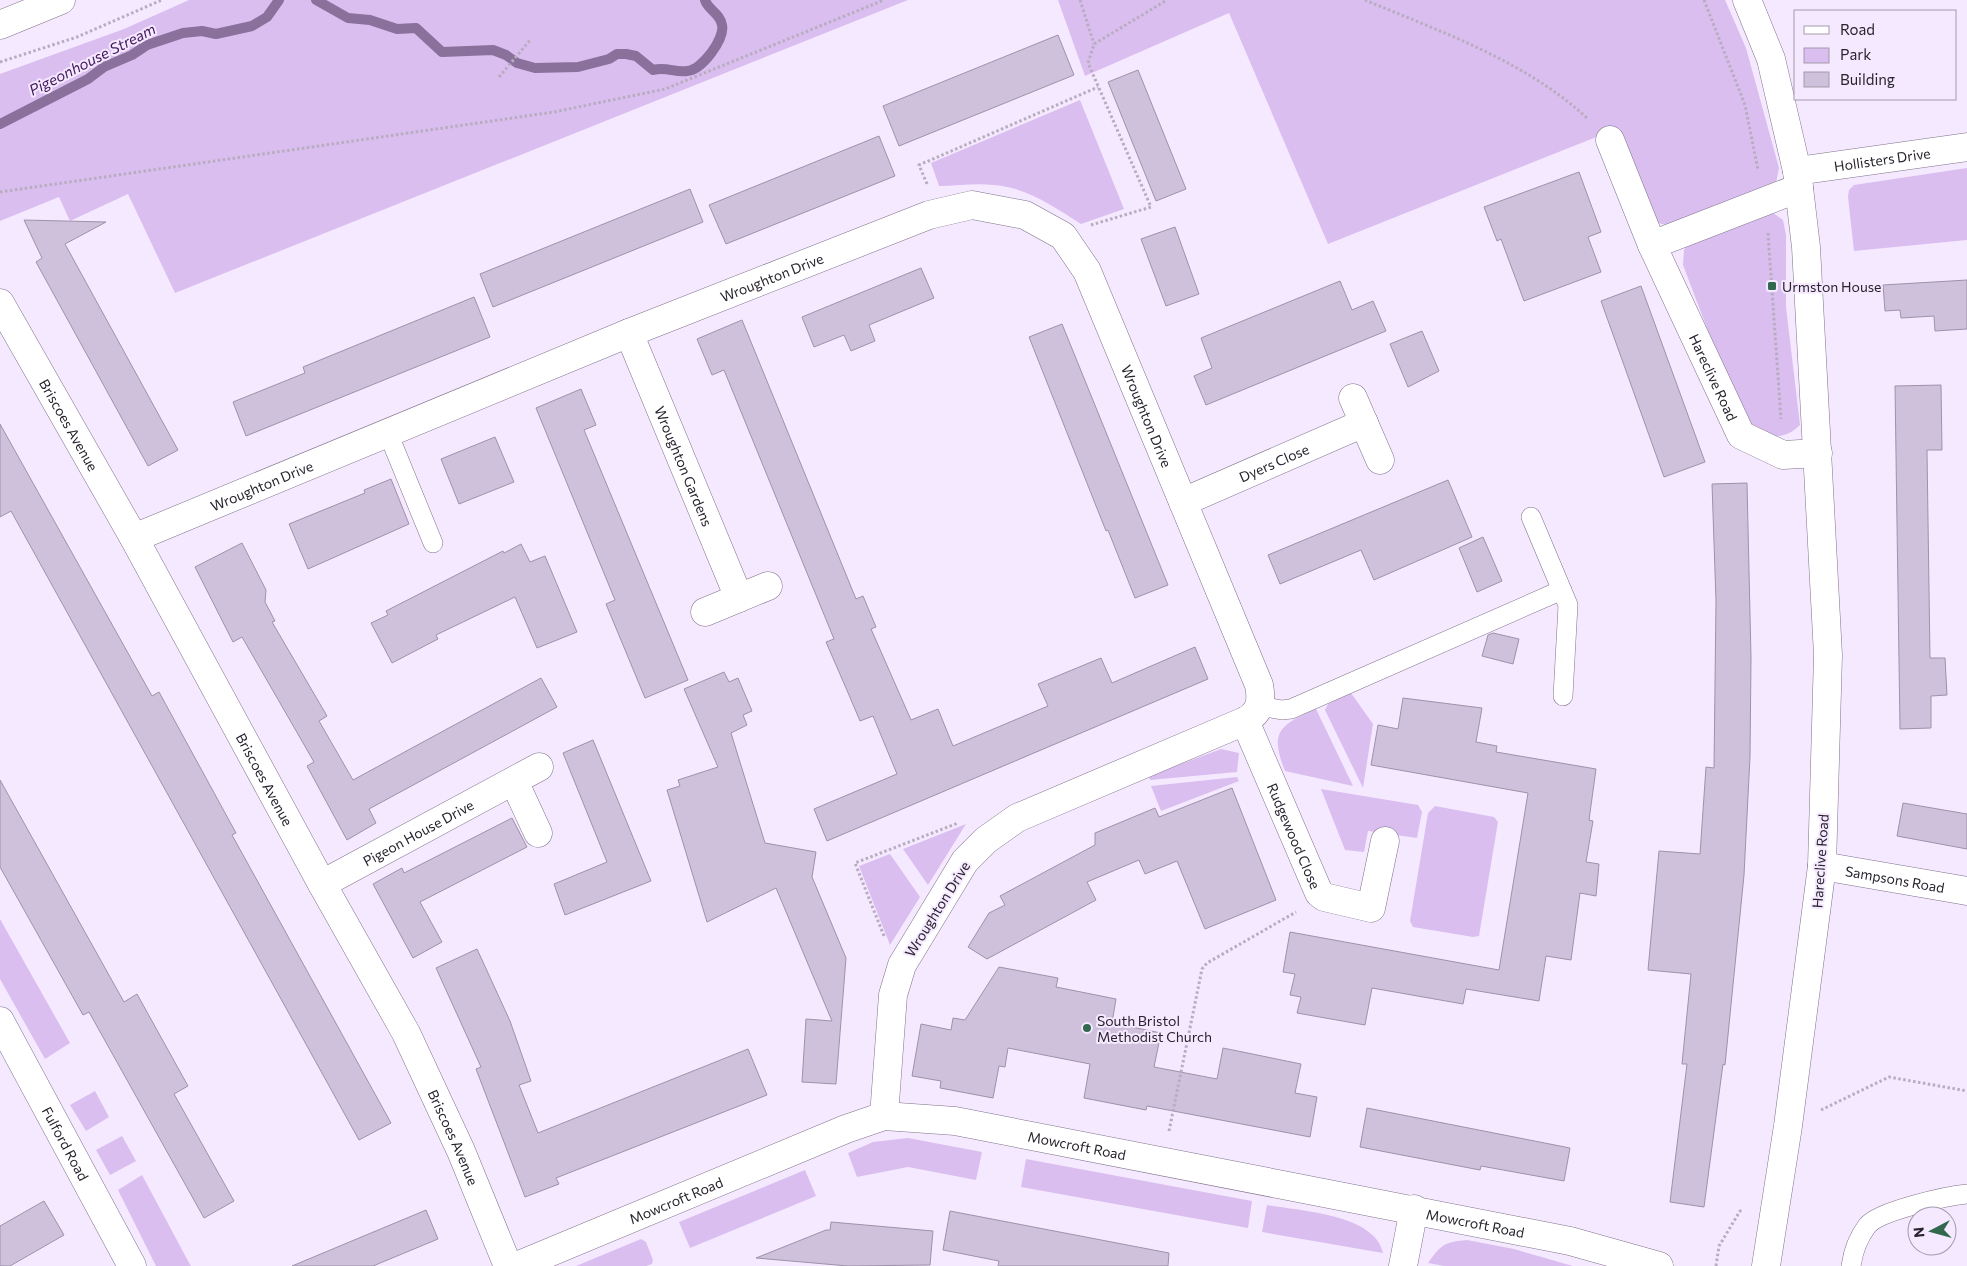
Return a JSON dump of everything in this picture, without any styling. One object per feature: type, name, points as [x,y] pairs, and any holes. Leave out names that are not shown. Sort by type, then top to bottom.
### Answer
[{"type":"street","points":[[0,25],[61,0]]},
{"type":"street","name":"Hareclive Road","points":[[1746,0],[1771,59],[1798,179],[1806,246],[1828,655],[1822,866],[1788,1126],[1773,1217],[1769,1259]]},
{"type":"street","name":"Hareclive Road","points":[[1610,140],[1652,245],[1741,435],[1784,454],[1818,453]]},
{"type":"street","name":"Hollisters Drive","points":[[1798,179],[1967,147]]},
{"type":"street","points":[[1652,245],[1798,179]]},
{"type":"street","name":"Wroughton Drive","points":[[134,538],[629,333],[937,213],[972,205],[1024,215],[1063,236],[1087,271],[1259,685],[1252,714],[1016,818],[986,840],[960,869],[914,942],[898,974],[892,1008],[884,1116]]},
{"type":"street","name":"Briscoes Avenue","points":[[0,303],[134,538],[322,884],[406,1033],[434,1091],[508,1266]]},
{"type":"street","name":"Wroughton Gardens","points":[[629,333],[739,598]]},
{"type":"street","points":[[1353,398],[1380,460]]},
{"type":"street","name":"Dyers Close","points":[[1183,502],[1364,423]]},
{"type":"street","points":[[705,612],[768,586]]},
{"type":"street","name":"Rudgewood Close","points":[[1252,714],[1322,896],[1370,908],[1385,841]]},
{"type":"street","name":"Pigeon House Drive","points":[[322,884],[539,767]]},
{"type":"street","points":[[514,781],[538,833]]},
{"type":"street","name":"Sampsons Road","points":[[1822,866],[1967,891]]},
{"type":"street","name":"Fulford Road","points":[[0,1021],[127,1264]]},
{"type":"street","name":"Mowcroft Road","points":[[517,1266],[846,1128],[884,1116],[955,1121],[1414,1209],[1570,1241],[1659,1266]]},
{"type":"street","points":[[1403,1266],[1414,1209]]},
{"type":"lane","points":[[388,433],[433,543]]},
{"type":"lane","points":[[1530,517],[1562,590],[1569,616],[1563,696]]},
{"type":"lane","points":[[1252,714],[1291,708],[1562,590]]},
{"type":"lane","points":[[1851,1266],[1853,1252],[1868,1224],[1910,1205],[1967,1194]]},
{"type":"path","points":[[0,62],[77,36],[162,0]]},
{"type":"path","points":[[0,192],[554,112],[665,89],[884,0]]},
{"type":"path","points":[[1063,236],[1079,228],[1151,207],[1088,63],[1094,44],[1080,0]]},
{"type":"path","points":[[1094,44],[1167,0]]},
{"type":"path","points":[[1365,0],[1467,43],[1525,73],[1576,108],[1610,140]]},
{"type":"path","points":[[499,77],[531,39]]},
{"type":"path","points":[[937,213],[920,165],[1098,88]]},
{"type":"path","points":[[898,974],[856,863],[971,818],[986,840]]},
{"type":"path","points":[[1163,1161],[1202,969],[1207,963],[1322,896]]},
{"type":"path","points":[[1788,1126],[1889,1077],[1967,1091]]},
{"type":"path","points":[[1716,1266],[1719,1246],[1740,1211],[1773,1217]]},
{"type":"green space","points":[[189,0],[908,0],[175,293],[128,194],[70,221],[59,197],[0,221],[0,74],[124,29]]},
{"type":"green space","points":[[1058,0],[1725,0],[1746,48],[1779,168],[1776,183],[1666,225],[1654,222],[1614,130],[1328,244],[1229,13],[1085,76]]},
{"type":"green space","points":[[1080,100],[1124,209],[1081,224],[1039,198],[1017,189],[987,184],[939,186],[931,163]]},
{"type":"green space","points":[[1967,168],[1967,240],[1854,251],[1848,197],[1849,190],[1854,185]]},
{"type":"green space","points":[[1769,210],[1783,220],[1786,235],[1786,307],[1800,425],[1793,431],[1779,436],[1765,434],[1743,423],[1683,265],[1684,250],[1692,238]]},
{"type":"green space","points":[[1351,693],[1373,724],[1363,788],[1325,710],[1328,704]]},
{"type":"green space","points":[[1316,709],[1353,786],[1285,771],[1278,747],[1278,738],[1281,731],[1286,725]]},
{"type":"green space","points":[[1221,749],[1239,753],[1237,772],[1150,780],[1149,776]]},
{"type":"green space","points":[[1237,777],[1239,781],[1161,811],[1151,786]]},
{"type":"green space","points":[[1321,789],[1418,805],[1422,812],[1417,838],[1368,831],[1364,852],[1345,850]]},
{"type":"green space","points":[[1435,806],[1494,817],[1498,822],[1479,936],[1473,937],[1413,927],[1410,921],[1428,813]]},
{"type":"green space","points":[[966,824],[928,885],[903,849]]},
{"type":"green space","points":[[890,854],[920,897],[890,945],[859,866]]},
{"type":"green space","points":[[0,919],[70,1043],[45,1059],[0,979]]},
{"type":"green space","points":[[95,1091],[109,1117],[86,1131],[70,1105]]},
{"type":"green space","points":[[122,1136],[136,1161],[110,1175],[96,1150]]},
{"type":"green space","points":[[908,1138],[982,1152],[976,1180],[908,1167],[857,1177],[848,1153],[873,1142]]},
{"type":"green space","points":[[1026,1159],[1252,1201],[1248,1228],[1021,1187]]},
{"type":"green space","points":[[805,1170],[816,1196],[690,1248],[679,1222]]},
{"type":"green space","points":[[142,1175],[191,1266],[156,1266],[118,1190]]},
{"type":"green space","points":[[1267,1205],[1316,1213],[1351,1222],[1366,1230],[1377,1240],[1383,1253],[1262,1232]]},
{"type":"green space","points":[[641,1239],[646,1242],[653,1260],[652,1264],[646,1266],[576,1266]]},
{"type":"green space","points":[[1467,1240],[1514,1249],[1573,1266],[1444,1266],[1428,1263],[1440,1248],[1448,1243]]},
{"type":"building","points":[[1058,35],[1074,75],[899,146],[883,106]]},
{"type":"building","points":[[1138,70],[1186,189],[1156,201],[1108,82]]},
{"type":"building","points":[[879,136],[895,176],[726,244],[709,205]]},
{"type":"building","points":[[1579,172],[1601,232],[1588,237],[1601,272],[1524,301],[1501,239],[1497,241],[1484,207]]},
{"type":"building","points":[[690,189],[703,222],[493,307],[480,274]]},
{"type":"building","points":[[24,220],[106,222],[65,244],[178,450],[148,466],[36,262],[42,258]]},
{"type":"building","points":[[1175,227],[1199,294],[1166,306],[1141,239]]},
{"type":"building","points":[[921,268],[934,298],[869,325],[875,341],[851,351],[844,335],[814,347],[802,317]]},
{"type":"building","points":[[1967,280],[1967,329],[1935,331],[1934,316],[1901,318],[1900,310],[1885,311],[1883,285]]},
{"type":"building","points":[[1340,281],[1352,310],[1373,301],[1386,331],[1206,405],[1194,376],[1212,368],[1201,338]]},
{"type":"building","points":[[1641,286],[1705,462],[1664,477],[1601,301]]},
{"type":"building","points":[[474,297],[490,337],[246,436],[233,402],[305,373],[303,367]]},
{"type":"building","points":[[742,320],[856,599],[863,596],[876,627],[871,629],[911,720],[938,709],[953,746],[1048,706],[1038,684],[1101,658],[1112,683],[1195,647],[1208,679],[827,841],[814,809],[897,774],[873,716],[860,721],[826,642],[834,639],[724,370],[712,375],[697,339]]},
{"type":"building","points":[[1062,324],[1168,585],[1135,598],[1108,530],[1106,531],[1029,337]]},
{"type":"building","points":[[1422,331],[1439,371],[1408,387],[1390,344]]},
{"type":"building","points":[[1941,385],[1942,450],[1927,450],[1930,658],[1945,658],[1947,695],[1931,696],[1931,728],[1900,729],[1895,386]]},
{"type":"building","points":[[581,389],[596,425],[584,430],[688,680],[645,698],[606,604],[615,600],[536,408]]},
{"type":"building","points":[[0,424],[152,696],[159,692],[236,833],[232,835],[391,1123],[359,1140],[11,511],[0,517]]},
{"type":"building","points":[[495,437],[514,482],[459,504],[441,459]]},
{"type":"building","points":[[391,479],[409,524],[308,569],[289,524],[365,493],[364,490]]},
{"type":"building","points":[[1448,480],[1472,537],[1374,580],[1361,550],[1280,584],[1268,555]]},
{"type":"building","points":[[1747,483],[1751,658],[1750,757],[1744,875],[1725,1065],[1723,1064],[1704,1207],[1670,1202],[1687,1064],[1682,1064],[1691,974],[1648,970],[1659,851],[1700,854],[1706,767],[1714,768],[1716,601],[1712,484]]},
{"type":"building","points":[[1483,537],[1502,581],[1477,592],[1459,548]]},
{"type":"building","points":[[242,543],[266,590],[265,602],[275,621],[272,622],[327,716],[319,721],[353,780],[541,678],[557,707],[369,809],[376,823],[347,840],[307,766],[314,762],[242,637],[233,642],[195,567]]},
{"type":"building","points":[[521,544],[530,562],[545,556],[577,632],[537,648],[515,597],[436,635],[438,639],[392,663],[371,623],[388,615],[386,611],[503,551],[504,553]]},
{"type":"building","points":[[1493,633],[1519,639],[1513,664],[1482,656],[1488,635]]},
{"type":"building","points":[[724,672],[729,682],[738,678],[752,711],[743,715],[747,725],[731,733],[765,843],[816,852],[812,877],[846,958],[836,1084],[802,1082],[806,1019],[832,1021],[776,888],[707,922],[667,790],[680,786],[678,780],[718,767],[684,689]]},
{"type":"building","points":[[1403,698],[1482,708],[1476,742],[1497,746],[1496,752],[1596,769],[1589,820],[1593,821],[1586,862],[1599,864],[1596,896],[1580,893],[1571,960],[1546,956],[1539,1001],[1466,989],[1463,1004],[1372,988],[1365,1025],[1297,1013],[1301,997],[1290,995],[1295,974],[1283,972],[1290,932],[1499,970],[1528,793],[1371,765],[1378,725],[1398,729]]},
{"type":"building","points":[[593,740],[651,881],[565,915],[554,884],[607,862],[563,753]]},
{"type":"building","points":[[0,780],[124,1002],[137,994],[188,1086],[174,1094],[234,1201],[204,1218],[89,1012],[83,1015],[0,867]]},
{"type":"building","points":[[1232,788],[1276,900],[1205,929],[1177,861],[1145,874],[1139,860],[1087,882],[1096,900],[987,959],[968,947],[989,913],[1005,905],[1000,896],[1095,845],[1095,833],[1155,808],[1159,817]]},
{"type":"building","points":[[1903,803],[1967,814],[1967,849],[1897,836]]},
{"type":"building","points":[[512,818],[527,847],[420,902],[442,942],[413,958],[373,884],[402,868],[404,873]]},
{"type":"building","points":[[477,949],[510,1021],[531,1081],[519,1085],[538,1133],[748,1049],[767,1095],[556,1178],[559,1184],[525,1197],[476,1069],[481,1067],[436,968]]},
{"type":"building","points":[[999,967],[1058,978],[1056,987],[1116,999],[1112,1023],[1161,1033],[1154,1067],[1217,1079],[1223,1048],[1301,1064],[1295,1093],[1317,1097],[1310,1137],[1147,1106],[1146,1110],[1084,1098],[1090,1064],[1008,1048],[1005,1067],[999,1066],[993,1098],[940,1088],[941,1081],[912,1076],[921,1024],[951,1030],[953,1018],[965,1020]]},
{"type":"building","points":[[1367,1108],[1570,1148],[1564,1181],[1481,1166],[1480,1170],[1360,1147]]},
{"type":"building","points":[[44,1201],[64,1235],[10,1266],[0,1266],[0,1226]]},
{"type":"building","points":[[426,1210],[438,1239],[373,1266],[292,1266]]},
{"type":"building","points":[[950,1211],[1169,1253],[1168,1266],[998,1266],[999,1261],[943,1250]]},
{"type":"building","points":[[831,1222],[933,1231],[930,1265],[848,1266],[756,1258],[830,1230]]},
{"type":"waterway","name":"Pigeonhouse Stream","points":[[0,124],[88,79],[104,67],[132,55],[147,45],[183,33],[202,31],[216,34],[252,26],[267,17],[279,0]]},
{"type":"waterway","name":"Pigeonhouse Stream","points":[[316,0],[348,18],[370,20],[397,29],[416,28],[442,52],[493,50],[506,55],[517,63],[535,68],[578,67],[609,59],[617,54],[626,54],[636,56],[653,70],[683,71],[693,69],[705,60],[720,38],[722,31],[721,21],[705,0]]},
{"type":"place","name":"Urmston House","points":[[1772,286]]},
{"type":"place","name":"South Bristol Methodist Church","points":[[1087,1028]]}]
